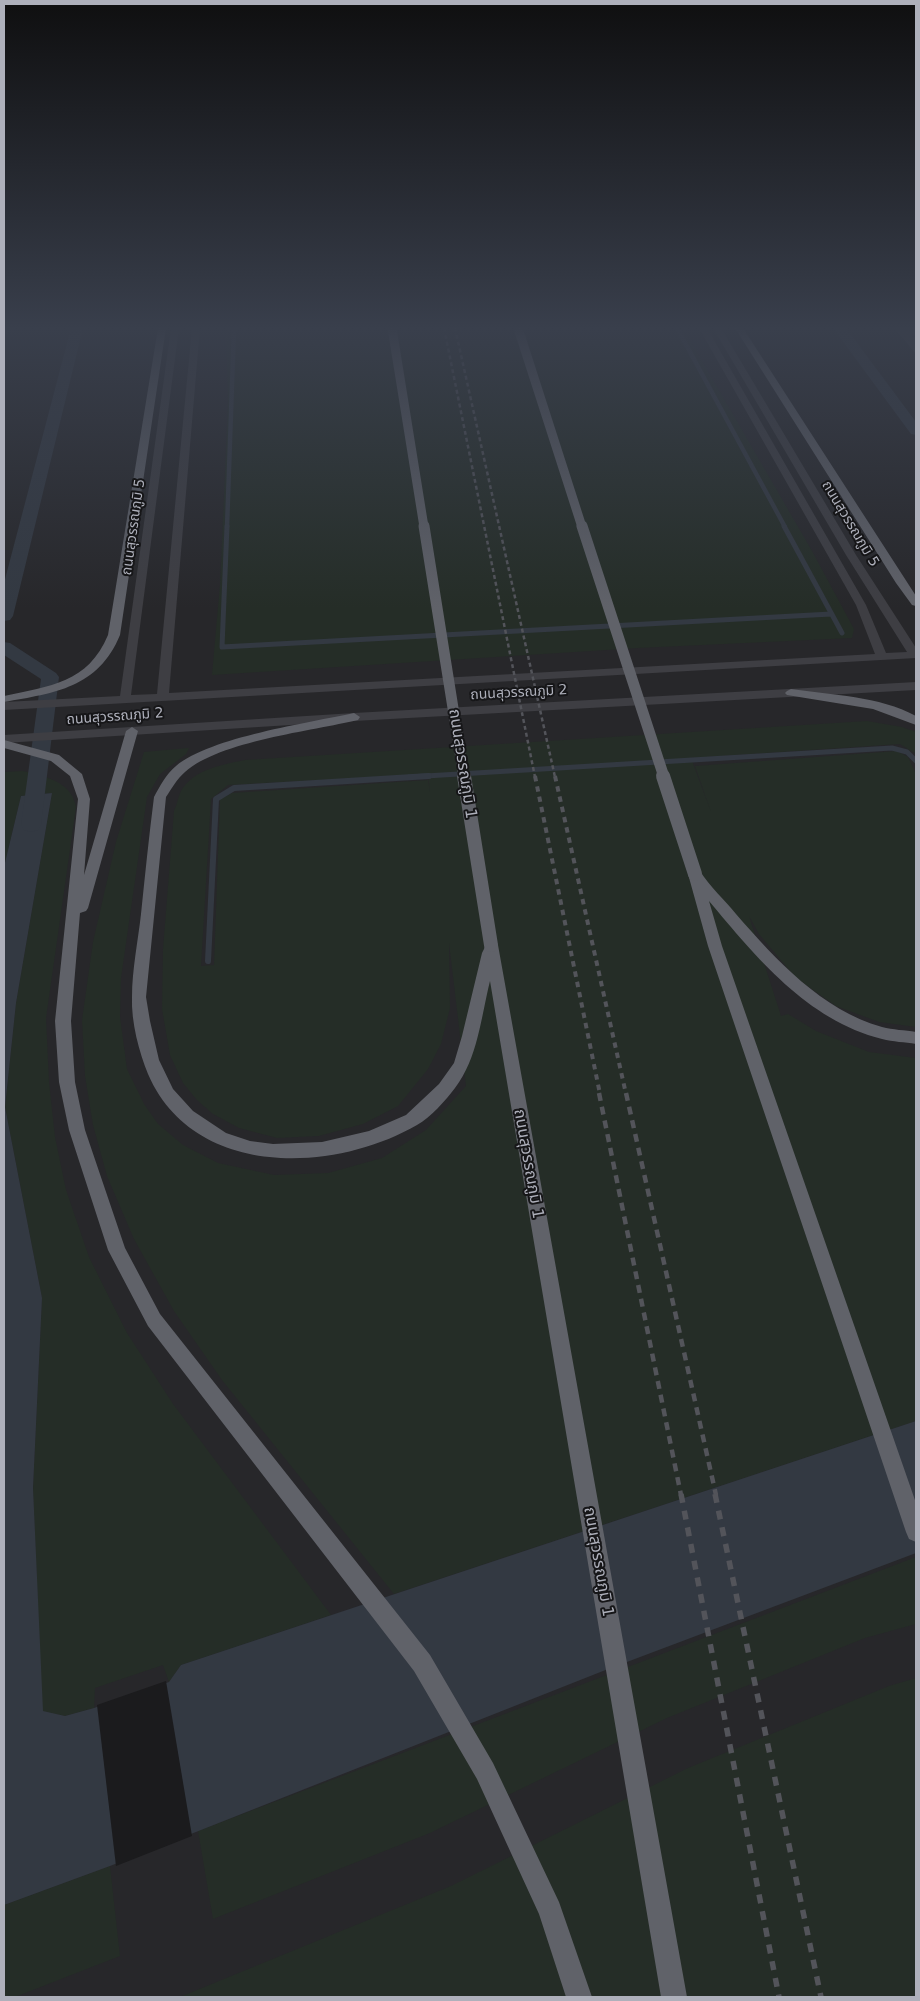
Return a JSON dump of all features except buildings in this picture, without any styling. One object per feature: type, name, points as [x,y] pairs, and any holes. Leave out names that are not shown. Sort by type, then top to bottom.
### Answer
[{"type":"highway","points":[[4,699],[68,683],[83,676],[105,658],[114,635],[147,421]]},
{"type":"highway","name":"ถนนสุวรรณภูมิ 1","points":[[407,421],[491,945],[674,1997]]},
{"type":"highway","points":[[548,421],[695,874],[716,946],[916,1532]]},
{"type":"highway","points":[[799,421],[916,604]]},
{"type":"highway","points":[[791,693],[857,702],[893,711],[916,721]]},
{"type":"highway","points":[[354,717],[212,753],[184,767],[173,776],[160,797],[139,997],[140,1014],[151,1061],[166,1092],[200,1126],[230,1142],[275,1152],[322,1150],[372,1138],[414,1119],[452,1080],[468,1048],[491,945]]},
{"type":"highway","points":[[70,945],[132,730]]},
{"type":"highway","points":[[4,744],[55,758],[76,774],[84,799],[64,1022],[68,1082],[77,1130],[92,1182],[117,1250],[154,1320],[422,1663],[485,1771],[550,1911],[579,1997]]},
{"type":"highway","points":[[695,874],[748,936],[791,980],[831,1012],[879,1032],[916,1038]]},
{"type":"street","name":"ถนนสุวรรณภูมิ 5","points":[[125,700],[162,421]]},
{"type":"street","points":[[163,697],[188,421]]},
{"type":"street","name":"ถนนสุวรรณภูมิ 5","points":[[756,421],[861,605],[881,656]]},
{"type":"street","name":"ถนนสุวรรณภูมิ 5","points":[[772,421],[851,555],[916,655]]},
{"type":"street","name":"ถนนสุวรรณภูมิ 2","points":[[4,706],[916,655]]},
{"type":"street","name":"ถนนสุวรรณภูมิ 2","points":[[4,739],[354,717],[916,686]]},
{"type":"shaded area","points":[[4,421],[916,421],[916,1892],[676,1997],[4,1997]]},
{"type":"shaded area","points":[[227,421],[737,421],[812,551],[854,629],[852,638],[638,648],[212,675],[220,585]]},
{"type":"shaded area","points":[[867,721],[902,727],[916,732],[916,754],[900,744],[691,758],[711,812],[695,766],[897,751],[908,757],[916,774],[916,1027],[879,1022],[836,1006],[796,978],[759,934],[749,916],[781,1016],[788,1014],[816,1031],[869,1052],[916,1058],[916,1421],[394,1594],[222,1380],[174,1311],[134,1239],[107,1176],[93,1125],[85,1076],[82,1020],[93,942],[116,842],[144,752],[189,748],[186,754],[160,774],[147,797],[121,978],[120,1017],[127,1069],[144,1104],[158,1124],[183,1145],[218,1163],[274,1175],[328,1173],[382,1158],[426,1130],[466,1086],[449,943],[450,1008],[441,1044],[428,1069],[398,1106],[363,1124],[319,1136],[277,1138],[239,1128],[213,1114],[197,1100],[183,1083],[170,1055],[162,1009],[163,949],[174,811],[181,791],[193,778],[209,769],[245,760]],"holes":[[[428,774],[430,792],[428,780],[232,793],[220,799],[214,965],[201,966],[211,799],[228,785]]]},
{"type":"shaded area","points":[[23,771],[48,778],[63,786],[73,798],[76,807],[46,1018],[49,1082],[55,1137],[66,1190],[89,1257],[127,1333],[173,1404],[331,1615],[181,1665],[169,1682],[163,1665],[95,1688],[94,1708],[65,1716],[42,1711],[33,1488],[42,1298],[5,1107],[16,1003],[52,793],[21,796],[4,867],[4,772]]},
{"type":"shaded area","points":[[52,793],[16,1003],[5,1107],[42,1298],[33,1488],[43,1711],[65,1716],[94,1708],[169,1682],[181,1665],[916,1421],[916,1553],[603,1671],[110,1866],[4,1905],[4,867],[21,796]]},
{"type":"shaded area","points":[[916,1557],[916,1624],[865,1638],[667,1718],[430,1833],[213,1919],[198,1831]]},
{"type":"shaded area","points":[[916,1678],[916,1997],[180,1997],[451,1886],[688,1768],[889,1686]]},
{"type":"shaded area","points":[[110,1866],[120,1956],[15,1997],[4,1997],[4,1905]]},
{"type":"pier","points":[[166,1681],[192,1836],[116,1866],[97,1705]]},
{"type":"waterway","points":[[4,616],[52,421]]},
{"type":"waterway","points":[[227,527],[231,421]]},
{"type":"waterway","points":[[728,421],[785,527]]},
{"type":"waterway","points":[[909,421],[916,431]]},
{"type":"waterway","points":[[227,526],[222,647],[831,614]]},
{"type":"waterway","points":[[784,526],[842,633]]},
{"type":"waterway","points":[[4,647],[50,677],[31,825]]},
{"type":"waterway","points":[[409,777],[892,748],[907,752],[916,761]]},
{"type":"waterway","points":[[208,961],[216,799],[234,788],[429,776]]},
{"type":"railway","points":[[463,421],[535,777]]},
{"type":"railway","points":[[476,421],[555,777]]},
{"type":"railway","points":[[535,776],[600,1094]]},
{"type":"railway","points":[[555,776],[626,1094]]},
{"type":"railway","points":[[599,1093],[681,1495]]},
{"type":"railway","points":[[626,1093],[716,1495]]},
{"type":"railway","points":[[681,1494],[779,1997]]},
{"type":"railway","points":[[715,1494],[821,1997]]}]
